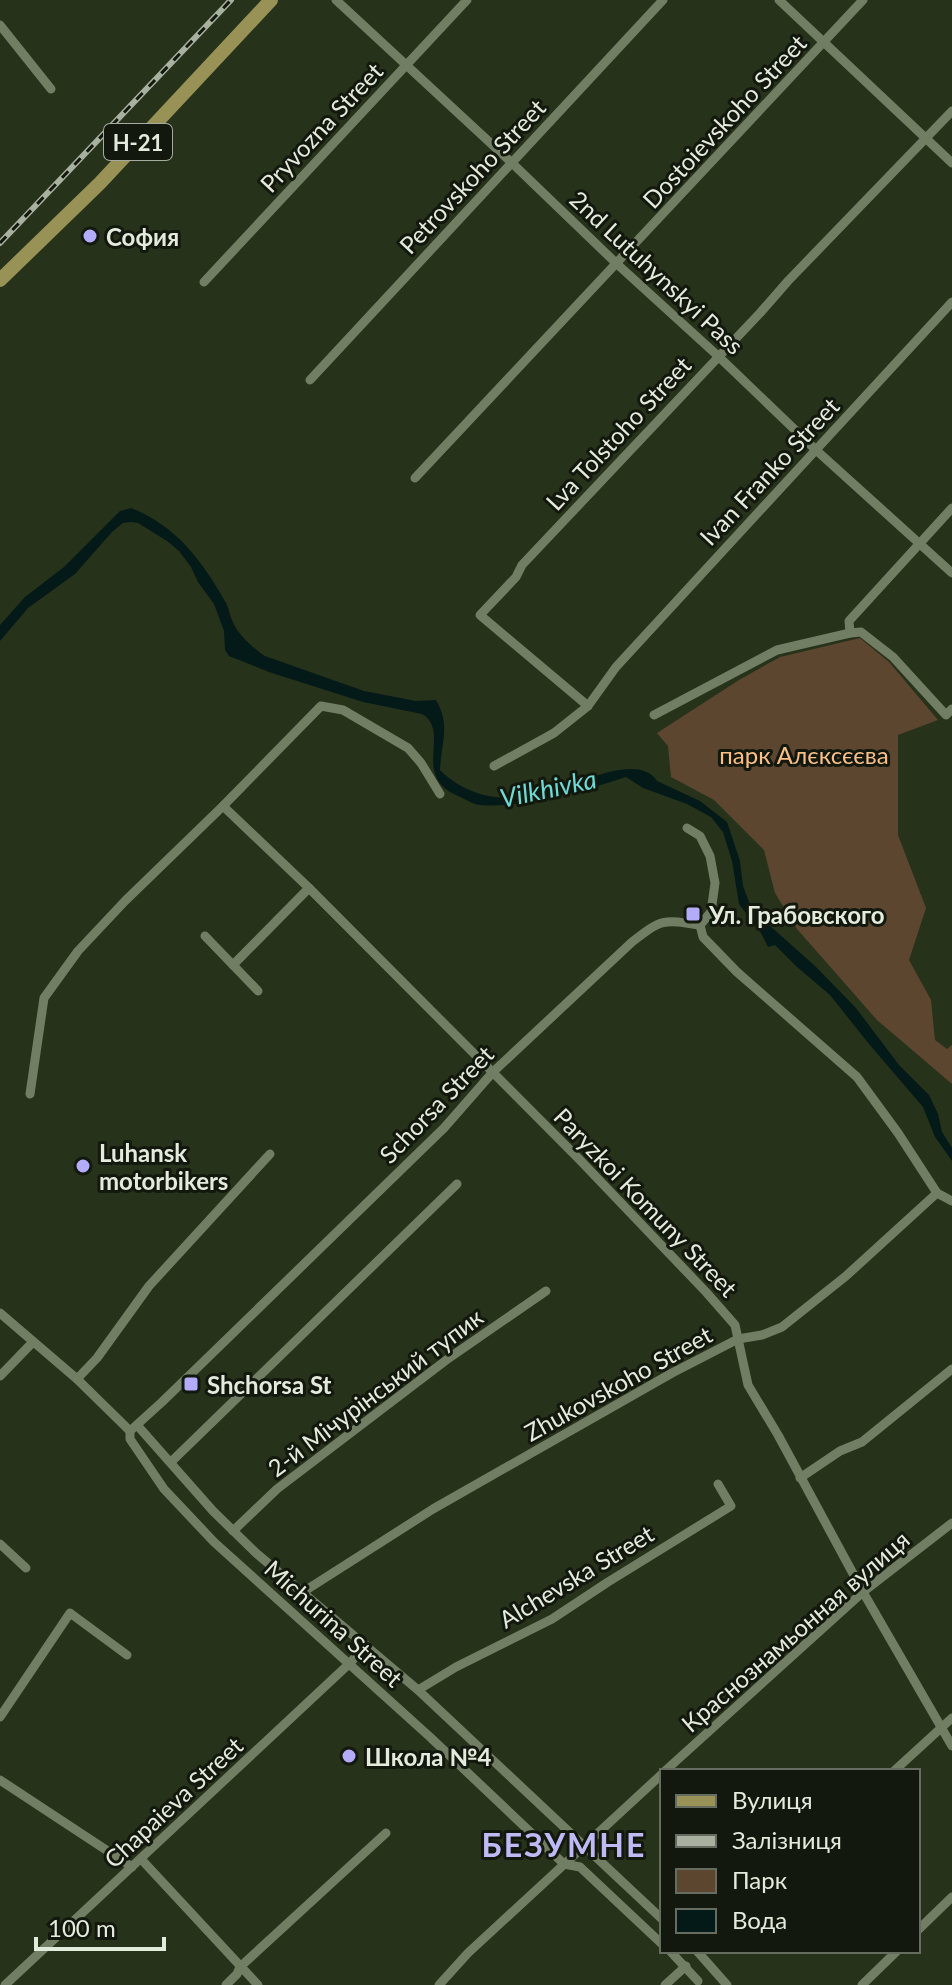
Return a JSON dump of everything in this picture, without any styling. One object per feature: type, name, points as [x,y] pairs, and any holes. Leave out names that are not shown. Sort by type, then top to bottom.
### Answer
[{"type":"main road","name":"Н-21","points":[[0,280],[100,183],[271,0]]},
{"type":"street","name":"2nd Lutuhynskyi Pass","points":[[336,0],[816,450],[952,573]]},
{"type":"street","name":"Pryvozna Street","points":[[204,282],[467,0]]},
{"type":"street","name":"Petrovskoho Street","points":[[310,380],[663,0]]},
{"type":"street","points":[[779,0],[952,163]]},
{"type":"street","name":"Dostoievskoho Street","points":[[415,478],[863,0]]},
{"type":"street","points":[[0,25],[51,89]]},
{"type":"street","name":"Lva Tolstoho Street","points":[[588,706],[480,615],[516,577],[522,565],[952,111]]},
{"type":"street","name":"Ivan Franko Street","points":[[494,766],[554,733],[588,706],[616,667],[952,302]]},
{"type":"street","points":[[850,633],[849,621],[952,508]]},
{"type":"street","points":[[654,715],[777,650],[861,632],[893,657],[949,712]]},
{"type":"street","points":[[30,1094],[44,998],[78,951],[321,706],[343,710],[408,748],[440,794]]},
{"type":"street","name":"Paryzkoi Komuny Street","points":[[223,806],[579,1159],[735,1325],[748,1385],[952,1746]]},
{"type":"street","points":[[687,828],[700,836],[710,856],[715,883],[711,912],[700,925],[703,937],[737,972],[857,1077],[937,1193],[952,1201]]},
{"type":"street","points":[[233,965],[309,888]]},
{"type":"street","name":"Schorsa Street","points":[[134,1428],[444,1128],[493,1072],[632,942],[651,927],[668,920],[700,925]]},
{"type":"street","points":[[205,936],[258,991]]},
{"type":"street","points":[[77,1379],[97,1358],[149,1286],[270,1154]]},
{"type":"street","points":[[171,1462],[457,1184]]},
{"type":"street","name":"Zhukovskoho Street","points":[[303,1592],[433,1509],[672,1373],[738,1339],[762,1335],[782,1327],[846,1276],[937,1193]]},
{"type":"street","name":"2-й Мічурінський тупик","points":[[233,1531],[277,1489],[437,1366],[546,1291]]},
{"type":"street","name":"Michurina Street","points":[[0,1313],[134,1428],[171,1462],[213,1511],[256,1553],[418,1690],[660,1917]]},
{"type":"street","points":[[0,1376],[33,1342]]},
{"type":"street","points":[[800,1478],[840,1451],[862,1442],[952,1369]]},
{"type":"street","name":"Michurina Street","points":[[134,1428],[130,1439],[164,1489],[214,1542],[350,1663],[564,1864],[580,1867],[660,1942]]},
{"type":"street","name":"Alchevska Street","points":[[418,1690],[456,1667],[552,1619],[731,1506],[718,1484]]},
{"type":"street","name":"Краснознамьонная вулиця","points":[[666,1769],[863,1592],[952,1523]]},
{"type":"street","points":[[0,1544],[26,1568]]},
{"type":"street","points":[[0,1717],[70,1613],[127,1655]]},
{"type":"street","name":"Chapaieva Street","points":[[5,1985],[366,1645]]},
{"type":"street","points":[[896,1769],[952,1718]]},
{"type":"street","name":"Краснознамьонная вулиця","points":[[439,1985],[468,1953],[660,1775]]},
{"type":"street","points":[[0,1780],[132,1867]]},
{"type":"street","points":[[226,1985],[240,1967],[386,1833]]},
{"type":"street","points":[[141,1859],[258,1985]]},
{"type":"street","points":[[920,1928],[952,1897]]},
{"type":"street","points":[[672,1953],[698,1981]]},
{"type":"street","points":[[699,1953],[727,1985]]},
{"type":"street","points":[[862,1985],[895,1953]]},
{"type":"street","points":[[665,1985],[686,1966]]},
{"type":"green space","name":"парк Алєксєєва","points":[[860,638],[889,662],[938,720],[898,735],[898,835],[926,908],[909,960],[931,1000],[935,1040],[947,1049],[952,1045],[952,1084],[877,1020],[797,929],[775,893],[764,850],[714,800],[671,777],[668,746],[657,733],[780,657]]},
{"type":"water","points":[[131,508],[162,525],[187,547],[217,588],[238,630],[265,656],[364,691],[416,701],[436,700],[444,726],[440,770],[465,788],[488,796],[503,797],[532,793],[615,771],[639,770],[700,801],[727,822],[749,902],[759,916],[856,1008],[899,1065],[929,1095],[942,1132],[952,1148],[952,1161],[935,1137],[923,1107],[830,995],[775,945],[768,947],[739,904],[732,861],[723,832],[711,817],[687,804],[643,788],[626,777],[506,805],[475,804],[453,794],[442,786],[435,775],[434,732],[422,714],[363,702],[229,656],[214,604],[191,567],[167,541],[138,523],[123,523],[112,532],[75,574],[28,608],[0,641],[0,625],[25,597],[64,567],[120,511]]},
{"type":"railway","points":[[0,243],[231,0]]},
{"type":"place","name":"София","points":[[90,236]]},
{"type":"place","name":"Ул. Грабовского","points":[[693,914]]},
{"type":"place","name":"Luhansk motorbikers","points":[[83,1166]]},
{"type":"place","name":"Shchorsa St","points":[[191,1384]]},
{"type":"place","name":"Школа №4","points":[[349,1756]]},
{"type":"district","name":"БЕЗУМНЕ","points":[[564,1844]]},
{"type":"water label","name":"Vilkhivka","points":[[548,788]]}]
